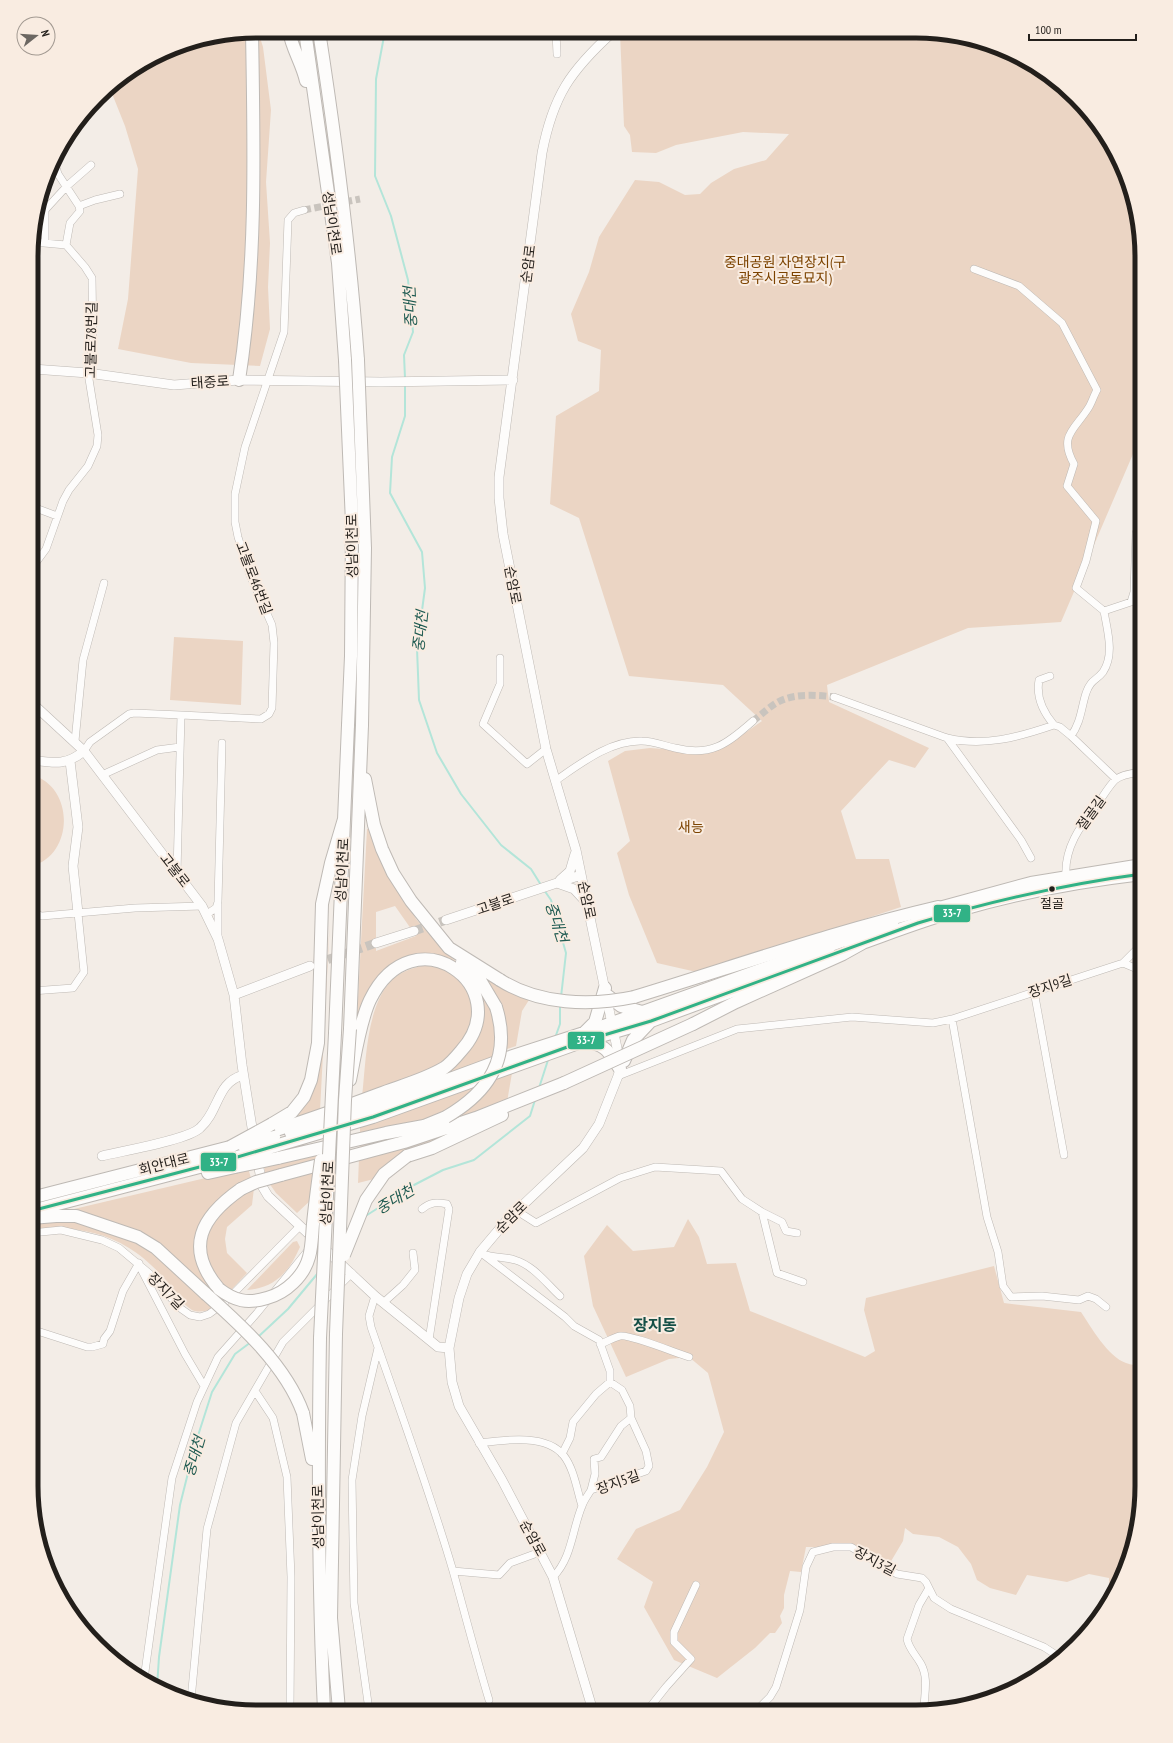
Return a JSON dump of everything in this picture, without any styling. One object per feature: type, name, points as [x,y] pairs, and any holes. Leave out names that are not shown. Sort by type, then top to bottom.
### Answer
[{"type":"main road","points":[[239,380],[252,268],[252,38]]},
{"type":"main road","points":[[290,38],[291,43],[304,69],[321,142]]},
{"type":"main road","name":"성남이천로","points":[[306,38],[338,264],[345,360],[352,531],[351,656],[320,1338],[317,1499],[324,1705]]},
{"type":"main road","name":"성남이천로","points":[[320,38],[338,154],[351,264],[358,360],[365,548],[356,1029],[345,1100],[332,1486],[331,1618],[338,1705]]},
{"type":"main road","points":[[275,1139],[386,1133],[424,1126],[446,1117],[474,1098],[485,1087],[492,1075],[499,1057],[501,1023],[496,1007],[480,980],[449,948],[411,901],[393,873],[382,849],[374,825],[360,758]]},
{"type":"main road","points":[[275,1139],[292,1112],[304,1097],[311,1080],[318,1043],[322,904],[331,863],[344,819]]},
{"type":"main road","points":[[449,948],[509,986],[532,995],[589,1003],[616,1001],[634,997],[814,939],[873,922],[938,907],[987,893],[1066,876],[1135,865]]},
{"type":"main road","points":[[233,1157],[275,1139],[373,1117],[506,1063],[862,944],[918,922],[992,901],[1052,888],[1135,875]]},
{"type":"main road","points":[[619,1073],[633,1040],[647,1016],[938,907]]},
{"type":"main road","points":[[340,1266],[366,1200],[384,1174],[407,1156],[432,1148],[478,1122],[693,1024],[736,1002],[862,944]]},
{"type":"main road","points":[[38,1210],[233,1157],[444,1068],[471,1040],[477,1024],[478,1009],[475,994],[467,980],[457,970],[446,963],[435,960],[414,960],[390,972],[370,1000],[356,1029]]},
{"type":"main road","points":[[584,1037],[596,1022],[606,992],[621,1006],[647,1016]]},
{"type":"main road","points":[[584,1037],[601,1044],[608,1050],[619,1073]]},
{"type":"main road","points":[[332,1074],[309,1257],[300,1274],[290,1286],[274,1296],[262,1299],[247,1300],[232,1298],[219,1289],[203,1266],[200,1251],[202,1232],[210,1216],[224,1200],[241,1189],[256,1182],[281,1175],[404,1142],[478,1122]]},
{"type":"main road","name":"회안대로","points":[[38,1197],[233,1157]]},
{"type":"main road","points":[[38,1217],[76,1216],[138,1237],[156,1248],[227,1313],[280,1369],[294,1392],[303,1413],[309,1440],[317,1499]]},
{"type":"street","points":[[556,38],[557,54]]},
{"type":"street","name":"순암로","points":[[591,1705],[553,1577],[502,1480],[462,1412],[455,1395],[450,1368],[449,1348],[461,1292],[470,1269],[480,1252],[498,1229],[583,1148],[599,1124],[619,1073],[613,1027],[589,906],[576,850],[546,749],[500,513],[499,477],[542,154],[547,127],[555,104],[574,72],[593,50],[606,38]]},
{"type":"street","points":[[45,243],[45,210],[66,186],[91,165]]},
{"type":"street","points":[[38,242],[66,245],[70,223],[80,211],[79,206],[58,174],[57,169]]},
{"type":"street","points":[[79,206],[95,200],[120,194]]},
{"type":"street","name":"고불로46번길","points":[[84,751],[90,742],[134,712],[261,719],[269,714],[272,708],[274,643],[272,625],[246,564],[238,537],[234,506],[241,463],[284,332],[288,220],[294,213],[304,210]]},
{"type":"street","name":"고불로78번길","points":[[38,560],[46,549],[57,516],[69,490],[88,466],[97,446],[98,435],[88,373],[93,342],[92,278],[85,267],[66,245]]},
{"type":"street","points":[[974,269],[1019,286],[1062,323],[1096,390],[1089,407],[1070,431],[1067,451],[1074,464],[1067,486],[1096,520],[1086,561],[1076,588],[1104,611],[1110,643],[1108,658],[1103,671],[1091,682],[1086,694],[1081,718],[1070,736]]},
{"type":"street","name":"태중로","points":[[38,369],[88,373],[174,385],[239,380],[268,382],[389,382],[513,380]]},
{"type":"street","points":[[38,509],[57,516]]},
{"type":"street","points":[[1104,611],[1131,602],[1134,592],[1135,562]]},
{"type":"street","points":[[74,741],[83,660],[104,583]]},
{"type":"street","points":[[500,658],[500,684],[483,724],[527,764],[546,749]]},
{"type":"street","points":[[1050,676],[1039,680],[1039,684],[1042,708],[1054,725]]},
{"type":"street","points":[[834,696],[947,738],[973,742],[999,741],[1054,725],[1060,727],[1116,779],[1135,773]]},
{"type":"street","name":"고불로","points":[[40,711],[84,751],[178,873],[204,910],[218,939],[234,995],[243,1075],[262,1186],[268,1196],[300,1226]]},
{"type":"street","points":[[178,873],[181,715]]},
{"type":"street","points":[[555,781],[589,758],[610,748],[642,741],[687,751],[716,749],[729,742],[753,721]]},
{"type":"street","points":[[947,738],[1021,840],[1031,858]]},
{"type":"street","points":[[218,939],[222,743]]},
{"type":"street","points":[[102,775],[157,750],[180,747]]},
{"type":"street","points":[[38,761],[51,763],[70,761],[84,751]]},
{"type":"street","points":[[38,991],[74,988],[84,972],[73,866],[78,827],[70,761]]},
{"type":"street","name":"절골길","points":[[1066,876],[1067,854],[1077,832],[1116,779]]},
{"type":"street","points":[[556,883],[570,871],[574,862],[576,850]]},
{"type":"street","points":[[556,883],[581,875]]},
{"type":"street","points":[[556,883],[574,889],[589,906]]},
{"type":"street","name":"고불로","points":[[446,920],[556,883]]},
{"type":"street","points":[[38,915],[42,916],[135,908],[204,910],[216,908],[218,902]]},
{"type":"street","points":[[376,943],[414,931]]},
{"type":"street","name":"장지9길","points":[[619,1073],[737,1029],[852,1017],[933,1023],[952,1020],[1034,991],[1123,963],[1135,951]]},
{"type":"street","points":[[1123,963],[1135,968]]},
{"type":"street","points":[[234,995],[310,966]]},
{"type":"street","points":[[1034,991],[1064,1155]]},
{"type":"street","points":[[952,1020],[987,1217],[998,1252],[1003,1286],[1007,1294],[1011,1297],[1042,1296],[1079,1300],[1088,1296],[1096,1299],[1106,1307]]},
{"type":"street","points":[[102,1156],[188,1135],[200,1129],[214,1112],[224,1086],[233,1078],[243,1075]]},
{"type":"street","points":[[517,1210],[536,1223],[620,1178],[655,1168],[722,1171],[742,1199],[762,1212],[782,1222],[786,1231],[797,1233]]},
{"type":"street","points":[[422,1209],[428,1204],[439,1202],[447,1204],[449,1209],[429,1340]]},
{"type":"street","points":[[762,1212],[778,1273],[803,1282]]},
{"type":"street","points":[[300,1226],[375,1296],[438,1347],[449,1348]]},
{"type":"street","name":"장지7길","points":[[38,1232],[61,1230],[102,1240],[119,1248],[150,1274],[180,1308],[190,1315],[200,1316],[209,1314],[224,1304],[300,1226]]},
{"type":"street","points":[[145,1674],[172,1478],[197,1402],[218,1357],[318,1242]]},
{"type":"street","points":[[480,1252],[495,1258],[516,1260],[538,1274],[560,1296]]},
{"type":"street","points":[[480,1252],[566,1317],[574,1326],[599,1340],[610,1371],[610,1382],[596,1394],[573,1422],[570,1438],[562,1454]]},
{"type":"street","points":[[384,1303],[403,1285],[415,1270],[413,1253]]},
{"type":"street","points":[[138,1263],[182,1348],[204,1386]]},
{"type":"street","points":[[38,1331],[87,1347],[103,1344],[104,1339],[110,1331],[123,1292],[133,1276],[138,1263]]},
{"type":"street","points":[[192,1695],[207,1529],[236,1423],[283,1342],[352,1273]]},
{"type":"street","points":[[375,1296],[368,1316],[422,1473],[453,1571],[473,1648],[490,1700]]},
{"type":"street","points":[[600,1344],[621,1335],[640,1339],[650,1344],[689,1357]]},
{"type":"street","points":[[367,1705],[354,1603],[352,1480],[362,1416],[378,1348]]},
{"type":"street","name":"장지5길","points":[[553,1577],[563,1567],[582,1506],[591,1490],[646,1471],[649,1466],[646,1451],[631,1418],[630,1406],[622,1390],[610,1382]]},
{"type":"street","points":[[255,1391],[273,1418],[287,1477],[291,1577],[290,1705]]},
{"type":"street","points":[[591,1490],[595,1474],[594,1460],[601,1456],[621,1426],[631,1418]]},
{"type":"street","points":[[479,1443],[514,1438],[542,1443],[557,1449],[562,1454],[573,1477],[582,1506]]},
{"type":"street","name":"장지3길","points":[[762,1705],[770,1697],[776,1687],[800,1610],[806,1567],[813,1552],[833,1547],[851,1547],[897,1574],[922,1578],[934,1598],[950,1609],[1044,1646],[1056,1654]]},
{"type":"street","points":[[453,1571],[499,1575],[510,1563],[540,1552]]},
{"type":"street","points":[[652,1705],[691,1659],[674,1642],[674,1632],[696,1585]]},
{"type":"street","points":[[924,1705],[926,1676],[921,1664],[908,1645],[907,1639],[919,1605],[929,1588]]},
{"type":"green space","points":[[243,38],[260,38],[263,47],[271,110],[266,182],[270,243],[268,287],[270,329],[260,366],[191,363],[118,349],[128,299],[138,169],[125,126],[112,93],[148,67],[173,55],[201,45]]},
{"type":"green space","points":[[620,38],[930,38],[972,45],[1000,55],[1025,67],[1060,92],[1081,113],[1106,148],[1118,173],[1128,201],[1135,243],[1135,449],[1061,622],[968,628],[827,685],[829,702],[929,748],[915,768],[889,760],[841,811],[856,859],[889,859],[901,907],[701,973],[657,963],[629,895],[617,853],[630,841],[608,761],[625,751],[650,748],[704,752],[732,742],[762,721],[723,685],[629,676],[579,518],[550,504],[556,416],[599,391],[601,350],[578,341],[571,314],[589,272],[599,237],[635,180],[659,182],[685,195],[700,194],[711,183],[734,169],[766,160],[789,134],[743,132],[676,145],[656,153],[632,152],[630,135],[624,126]]},
{"type":"green space","points":[[174,637],[243,641],[241,705],[170,700]]},
{"type":"green space","points":[[38,778],[46,782],[56,793],[62,806],[64,821],[62,836],[56,849],[46,859],[38,863]]},
{"type":"green space","points":[[367,829],[371,829],[398,888],[416,919],[444,951],[469,973],[494,1014],[496,1036],[493,1058],[414,1086],[459,1061],[476,1041],[481,1018],[460,969],[403,962],[358,1020]],"holes":[[[395,906],[416,936],[376,951],[376,912]]]},
{"type":"green space","points":[[330,920],[320,1111],[280,1125],[301,1104],[323,1028]]},
{"type":"green space","points":[[421,966],[442,968],[454,974],[464,983],[474,1004],[471,1026],[463,1043],[451,1056],[435,1067],[398,1084],[362,1097],[368,1037],[371,1022],[381,995],[389,983],[400,974]]},
{"type":"green space","points":[[482,976],[529,1000],[522,1011],[516,1046],[504,1050]]},
{"type":"green space","points":[[512,1073],[507,1102],[359,1152],[360,1142],[460,1114],[482,1098],[495,1078]]},
{"type":"green space","points":[[480,1085],[469,1097],[438,1117],[360,1136],[360,1125]]},
{"type":"green space","points":[[468,1125],[382,1177],[358,1183],[359,1158]]},
{"type":"green space","points":[[318,1152],[317,1162],[265,1173],[264,1165]]},
{"type":"green space","points":[[248,1168],[251,1178],[229,1191],[216,1205],[197,1245],[225,1300],[220,1303],[155,1244],[57,1213]]},
{"type":"green space","points":[[317,1169],[313,1198],[297,1213],[276,1193],[269,1183]]},
{"type":"green space","points":[[254,1188],[252,1205],[227,1227],[225,1239],[227,1253],[247,1273],[230,1291],[219,1281],[206,1258],[205,1246],[207,1234],[219,1211],[229,1200],[238,1194]]},
{"type":"green space","points":[[688,1219],[699,1237],[707,1264],[736,1263],[750,1311],[865,1357],[875,1351],[864,1310],[866,1298],[994,1266],[1004,1303],[1081,1312],[1100,1341],[1113,1355],[1119,1360],[1135,1365],[1135,1500],[1128,1542],[1112,1583],[1109,1583],[1109,1578],[1089,1574],[1067,1582],[1027,1575],[1016,1595],[990,1588],[977,1580],[971,1564],[958,1547],[939,1537],[913,1534],[905,1528],[903,1541],[887,1568],[858,1551],[833,1547],[806,1547],[801,1572],[790,1571],[784,1595],[784,1608],[780,1616],[782,1623],[775,1633],[770,1633],[755,1648],[717,1678],[674,1660],[644,1607],[653,1582],[617,1559],[636,1529],[680,1510],[707,1467],[724,1432],[708,1373],[689,1357],[669,1359],[626,1377],[593,1306],[584,1256],[607,1225],[633,1251],[674,1247]]},
{"type":"green space","points":[[74,1221],[112,1231],[141,1243],[173,1268],[213,1309],[197,1311],[188,1308],[173,1288],[151,1265],[135,1252],[118,1242],[82,1230],[56,1228],[38,1229],[38,1222]]},
{"type":"green space","points":[[297,1241],[300,1247],[296,1256],[280,1277],[266,1286],[247,1290],[293,1242]]},
{"type":"waterway","name":"중대천","points":[[384,38],[376,79],[375,176],[391,216],[408,280],[413,332],[404,355],[405,378]]},
{"type":"waterway","name":"중대천","points":[[405,385],[405,416],[392,457],[390,493],[422,552],[425,588],[417,648],[419,700],[437,753],[461,794],[501,845],[531,869],[541,885]]},
{"type":"waterway","name":"중대천","points":[[544,890],[551,900],[566,953],[561,997]]},
{"type":"waterway","name":"중대천","points":[[555,1038],[560,1024],[560,1005]]},
{"type":"waterway","name":"중대천","points":[[539,1088],[548,1060]]},
{"type":"waterway","name":"중대천","points":[[364,1217],[414,1185],[443,1170],[474,1160],[530,1116],[535,1100]]},
{"type":"waterway","name":"중대천","points":[[258,1337],[288,1309],[318,1273]]},
{"type":"waterway","name":"중대천","points":[[157,1681],[159,1657],[180,1505],[195,1445],[212,1392],[235,1354],[251,1342]]},
{"type":"tunnel","points":[[304,210],[360,199]]},
{"type":"tunnel","points":[[753,721],[771,706],[784,699],[806,695],[834,697]]},
{"type":"tunnel","points":[[414,931],[446,920]]},
{"type":"tunnel","points":[[315,964],[376,943]]},
{"type":"transit line","name":"33-7","points":[[38,1209],[234,1158],[373,1117],[584,1041],[651,1021],[918,923],[974,907],[1029,894],[1135,875]]},
{"type":"place","name":"절골","points":[[1052,889]]},
{"type":"district","name":"장지동","points":[[655,1325]]},
{"type":"park label","name":"중대공원 자연장지(구 광주시공동묘지)","points":[[785,270]]},
{"type":"park label","name":"새능","points":[[691,827]]}]
